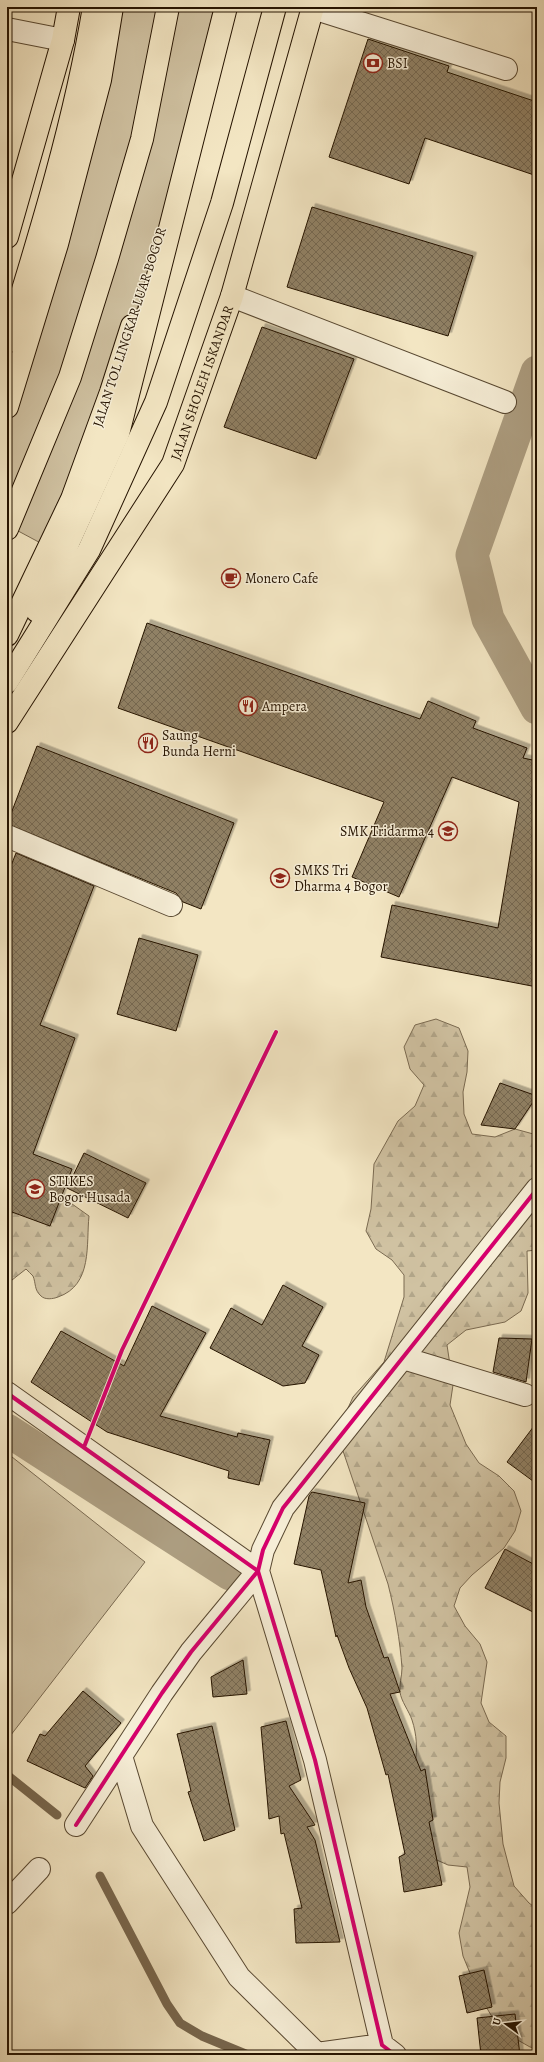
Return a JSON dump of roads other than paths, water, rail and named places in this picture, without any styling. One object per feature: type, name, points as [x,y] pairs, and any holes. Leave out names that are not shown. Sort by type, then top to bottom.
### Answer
[{"type":"highway","points":[[9,224],[63,40],[69,7]]},
{"type":"highway","points":[[7,342],[38,243],[84,70],[94,7]]},
{"type":"highway","points":[[7,407],[61,229],[100,80],[112,7]]},
{"type":"highway","points":[[7,529],[70,377],[107,259],[142,139],[168,7]]},
{"type":"highway","name":"JALAN TOL LINGKAR LUAR BOGOR","points":[[7,635],[72,499],[111,392],[150,268],[181,155],[214,7]]},
{"type":"highway","points":[[7,677],[118,434],[226,7]]},
{"type":"highway","points":[[7,682],[89,550],[156,402],[222,203],[275,7]]},
{"type":"highway","name":"JALAN SHOLEH ISKANDAR","points":[[7,722],[173,464],[232,296],[313,8]]},
{"type":"street","points":[[313,8],[506,69]]},
{"type":"street","points":[[7,29],[63,40]]},
{"type":"street","points":[[232,296],[505,402]]},
{"type":"street","points":[[7,836],[171,905]]},
{"type":"street","points":[[76,1825],[162,1693],[191,1652],[258,1571],[263,1550],[282,1508],[537,1189]]},
{"type":"street","points":[[403,1358],[525,1395]]},
{"type":"street","points":[[7,1393],[258,1571],[315,1760],[388,2050],[317,2054],[239,1977],[142,1826],[121,1756]]},
{"type":"street","points":[[7,1903],[39,1868]]},
{"type":"waterway","points":[[537,372],[472,555],[488,619],[537,708]]},
{"type":"waterway","points":[[7,1430],[230,1574]]},
{"type":"waterway","points":[[7,1775],[57,1815]]},
{"type":"waterway","points":[[100,1876],[167,2004],[180,2023],[202,2036],[248,2055]]},
{"type":"place","name":"BSI","points":[[373,63]]},
{"type":"place","name":"Monero Cafe","points":[[231,578]]},
{"type":"place","name":"Ampera","points":[[248,706]]},
{"type":"place","name":"Saung Bunda Herni","points":[[148,743]]},
{"type":"place","name":"SMK Tridarma 4","points":[[448,831]]},
{"type":"place","name":"SMKS Tri Dharma 4 Bogor","points":[[280,878]]},
{"type":"place","name":"STIKES Bogor Husada","points":[[35,1189]]}]
